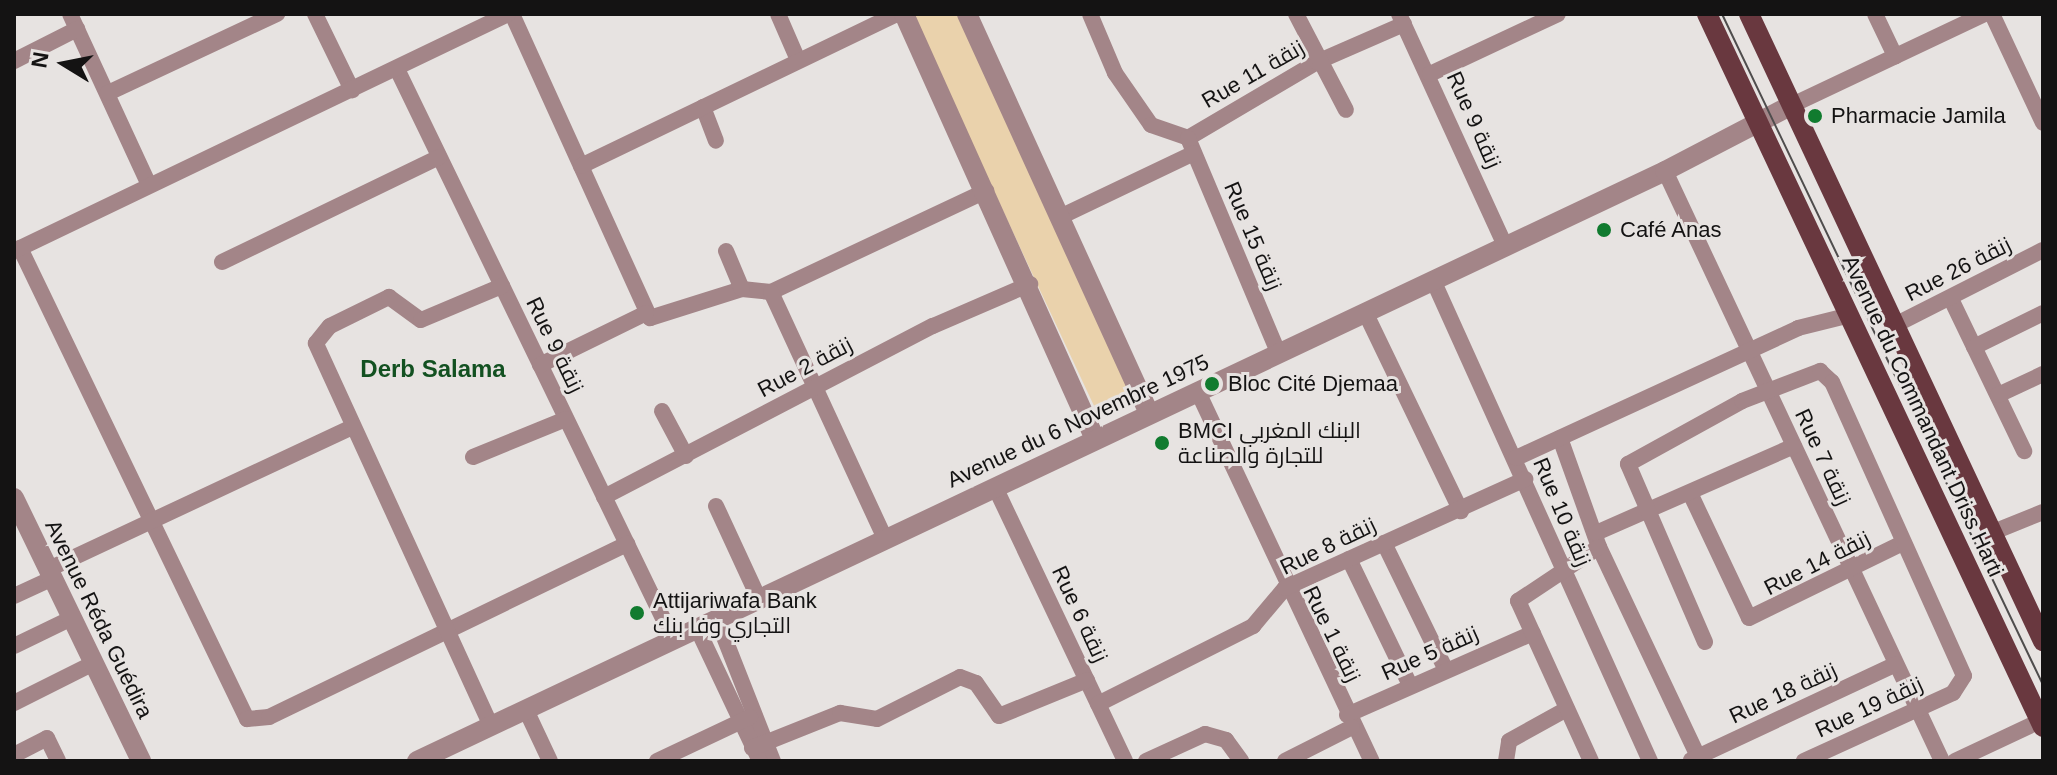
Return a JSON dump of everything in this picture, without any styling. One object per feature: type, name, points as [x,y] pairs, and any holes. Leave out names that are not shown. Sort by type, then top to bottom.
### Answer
[{"type":"main road","name":"Avenue du Commandant Driss Harti","points":[[1707,14],[2042,724]]},
{"type":"main road","name":"Avenue du Commandant Driss Harti","points":[[1749,14],[1788,107],[2043,641]]},
{"type":"street","points":[[108,93],[277,14]]},
{"type":"street","points":[[315,14],[352,90]]},
{"type":"street","points":[[627,544],[269,717],[247,719],[17,249],[148,183],[397,69],[489,18],[510,14],[646,313],[662,319],[742,289],[771,292],[986,191]]},
{"type":"street","points":[[778,14],[798,60]]},
{"type":"street","points":[[581,166],[897,14]]},
{"type":"street","points":[[904,14],[1030,284],[1095,439]]},
{"type":"street","points":[[967,14],[1062,216],[1149,413]]},
{"type":"street","name":"Rue 11 زنقة","points":[[1090,14],[1137,107],[1168,134],[1191,146],[1317,62],[1402,19]]},
{"type":"street","points":[[1296,14],[1317,62],[1346,110]]},
{"type":"street","points":[[1430,74],[1536,19],[1558,14]]},
{"type":"street","points":[[1875,14],[1895,56]]},
{"type":"street","points":[[1788,107],[1985,14]]},
{"type":"street","points":[[1992,14],[2043,123]]},
{"type":"street","name":"Rue 9 زنقة","points":[[1402,19],[1430,74],[1505,246]]},
{"type":"street","points":[[14,61],[74,21],[148,183]]},
{"type":"street","name":"Rue 9 زنقة","points":[[397,69],[673,639]]},
{"type":"street","points":[[703,107],[716,141]]},
{"type":"street","name":"Avenue du 6 Novembre 1975","points":[[417,761],[1278,352],[1366,314],[1761,124],[1788,107]]},
{"type":"street","points":[[1062,216],[1191,146]]},
{"type":"street","name":"Rue 15 زنقة","points":[[1191,146],[1278,352]]},
{"type":"street","points":[[222,262],[439,157]]},
{"type":"street","name":"Rue 7 زنقة","points":[[1665,171],[1942,761]]},
{"type":"street","name":"Rue 26 زنقة","points":[[1893,326],[2043,250]]},
{"type":"street","points":[[726,251],[742,289]]},
{"type":"street","name":"Rue 10 زنقة","points":[[1433,280],[1516,458],[1650,761]]},
{"type":"street","name":"Rue 2 زنقة","points":[[604,497],[818,384],[1030,284]]},
{"type":"street","points":[[491,726],[317,353],[321,333],[389,297],[421,320],[502,286]]},
{"type":"street","points":[[771,292],[818,384],[885,539]]},
{"type":"street","points":[[1951,299],[2024,451]]},
{"type":"street","points":[[540,365],[646,313]]},
{"type":"street","points":[[1974,347],[2043,313]]},
{"type":"street","points":[[1366,314],[1461,511]]},
{"type":"street","points":[[1516,458],[1748,351],[1850,315]]},
{"type":"street","points":[[1705,642],[1645,513],[1631,459],[1768,392],[1820,371],[1832,382],[1903,543]]},
{"type":"street","points":[[1998,395],[2043,374]]},
{"type":"street","name":"Rue 1 زنقة","points":[[1198,392],[1285,588],[1372,761]]},
{"type":"street","points":[[662,411],[686,456]]},
{"type":"street","points":[[473,457],[566,419]]},
{"type":"street","points":[[14,596],[51,573],[150,522],[350,428]]},
{"type":"street","points":[[1560,438],[1597,540],[1694,759]]},
{"type":"street","points":[[1591,761],[1518,601],[1597,540],[1645,513],[1794,446]]},
{"type":"street","name":"Rue 8 زنقة","points":[[1098,704],[1253,626],[1285,588],[1461,511],[1525,479]]},
{"type":"street","name":"Rue 6 زنقة","points":[[995,487],[1125,761]]},
{"type":"street","name":"Rue 14 زنقة","points":[[1690,493],[1749,618],[1903,543]]},
{"type":"street","name":"Avenue Réda Guédira","points":[[14,498],[141,761]]},
{"type":"street","points":[[716,506],[759,599]]},
{"type":"street","points":[[1991,533],[2043,512]]},
{"type":"street","points":[[1384,543],[1445,668]]},
{"type":"street","name":"Rue 19 زنقة","points":[[1804,761],[1953,693],[1964,666],[1903,543]]},
{"type":"street","points":[[1349,559],[1410,685]]},
{"type":"street","points":[[14,646],[72,618]]},
{"type":"street","points":[[717,619],[770,740],[773,761]]},
{"type":"street","points":[[697,628],[756,754],[770,740],[840,713],[877,719],[960,677],[976,683],[999,716],[1087,680]]},
{"type":"street","name":"Rue 5 زنقة","points":[[1285,761],[1410,685],[1533,633]]},
{"type":"street","points":[[14,703],[94,663]]},
{"type":"street","name":"Rue 18 زنقة","points":[[1694,759],[1896,664]]},
{"type":"street","points":[[1506,761],[1506,747],[1517,735],[1567,709]]},
{"type":"street","points":[[526,710],[550,761]]},
{"type":"street","points":[[657,761],[758,712]]},
{"type":"street","points":[[1955,761],[2042,724]]},
{"type":"street","points":[[1146,761],[1205,734],[1226,740],[1241,761]]},
{"type":"street","points":[[14,755],[47,738],[58,761]]},
{"type":"shaded area","points":[[911,14],[960,14],[1131,388],[1095,408]]},
{"type":"tram line","points":[[1722,14],[2043,685]]},
{"type":"place","name":"Pharmacie Jamila","points":[[1815,116]]},
{"type":"place","name":"Café Anas","points":[[1604,230]]},
{"type":"place","name":"Bloc Cité Djemaa","points":[[1212,384]]},
{"type":"place","name":"BMCI البنك المغربي للتجارة والصناعة","points":[[1162,443]]},
{"type":"place","name":"Attijariwafa Bank التجاري وفا بنك","points":[[637,613]]},
{"type":"district","name":"Derb Salama","points":[[433,369]]}]
